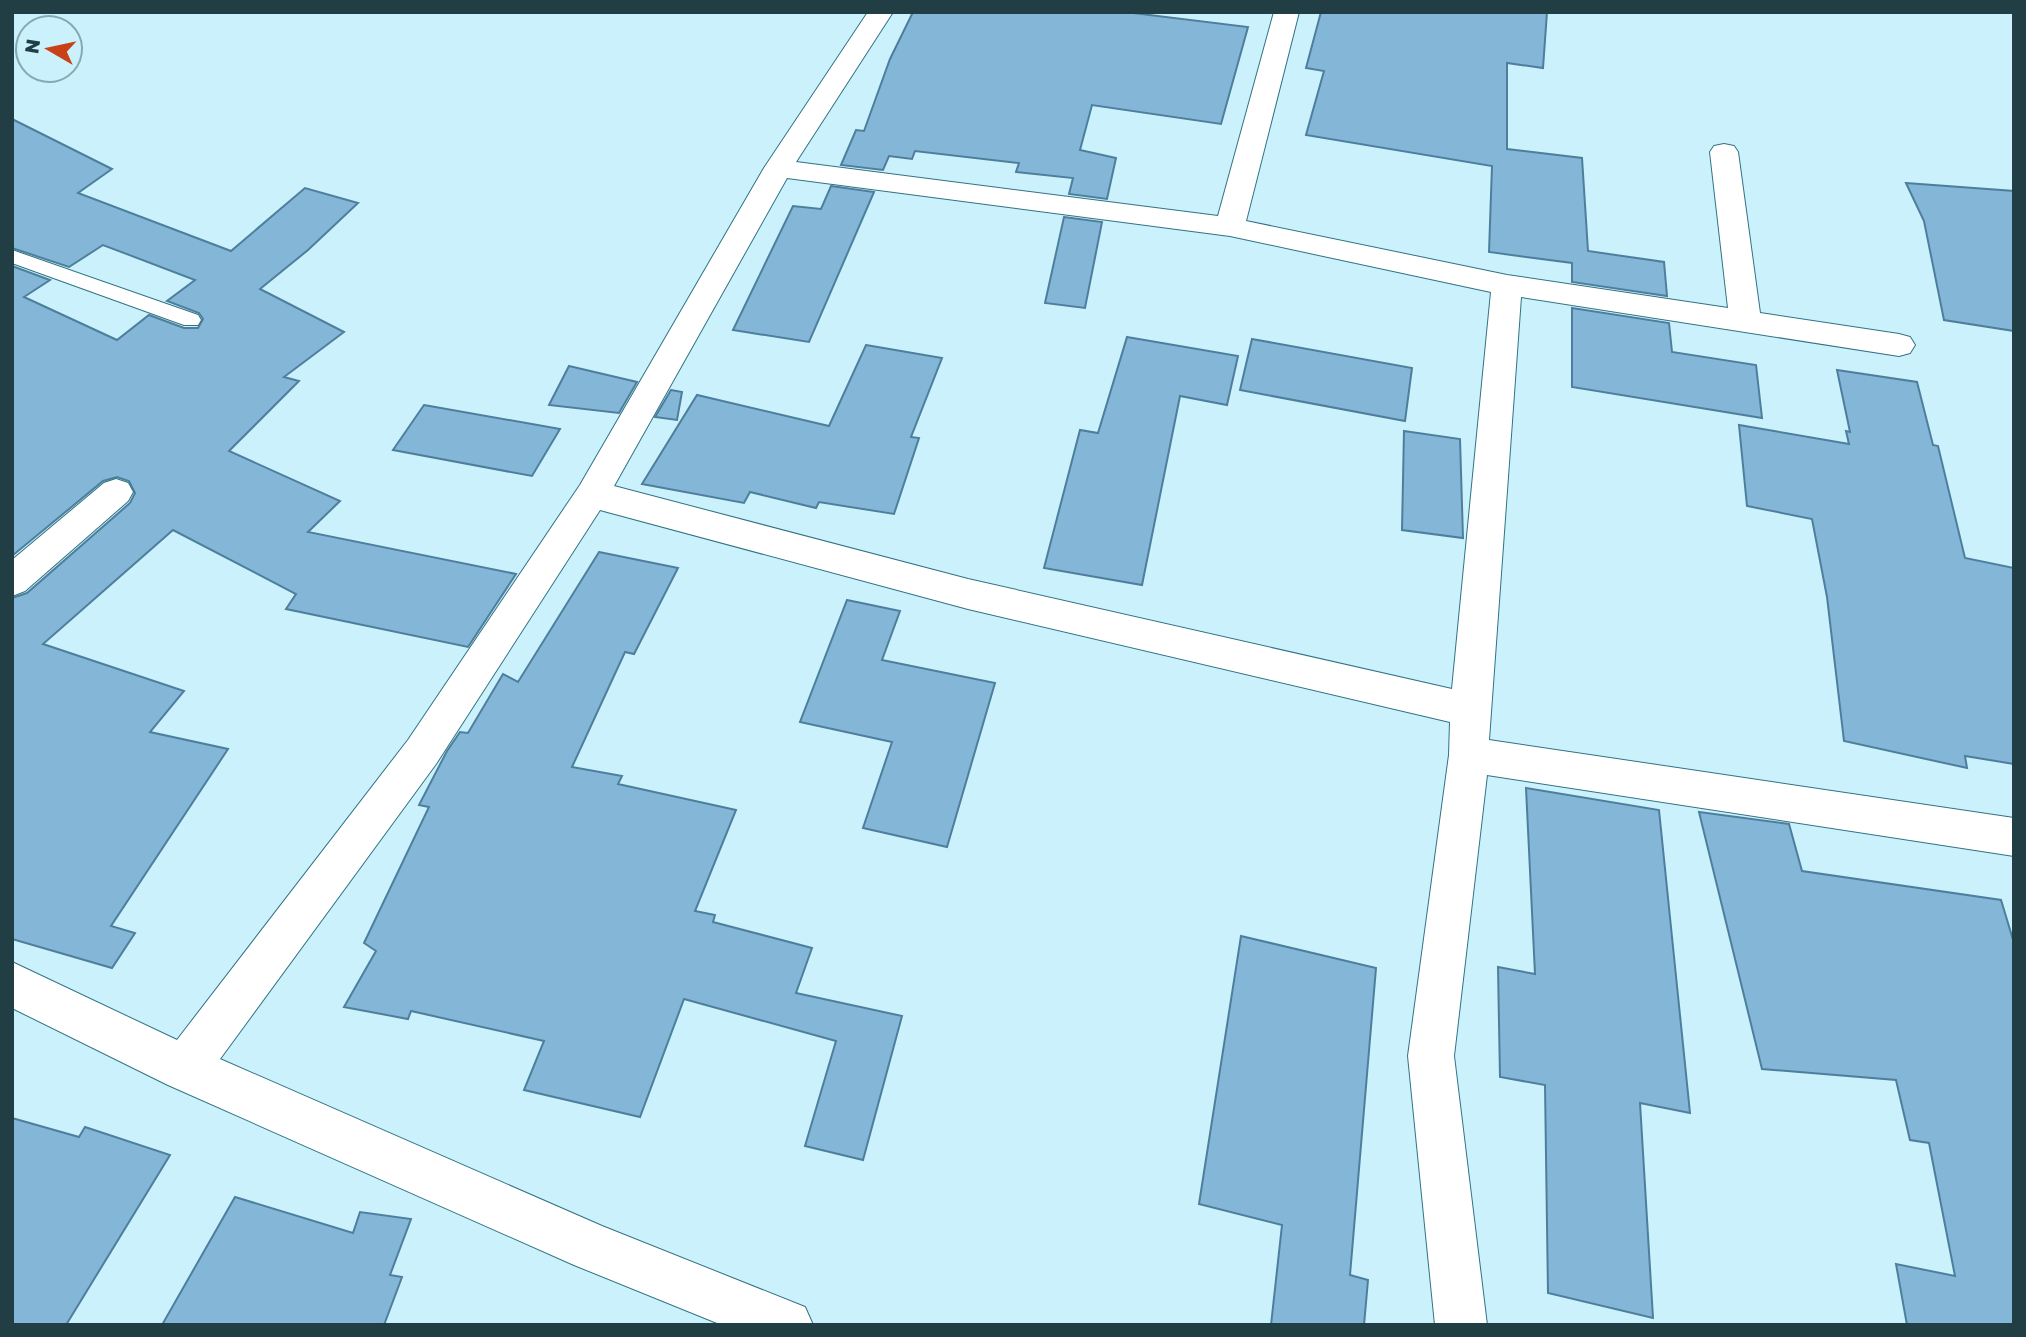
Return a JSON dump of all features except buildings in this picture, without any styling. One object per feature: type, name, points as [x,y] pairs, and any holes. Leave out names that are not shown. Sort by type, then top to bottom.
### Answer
[{"type":"street","points":[[185,1068],[422,752],[592,494],[778,168],[881,12]]},
{"type":"street","points":[[1230,227],[1287,12]]},
{"type":"street","points":[[1724,152],[1745,320]]},
{"type":"street","points":[[778,168],[1230,227],[1507,285],[1899,345]]},
{"type":"street","points":[[1461,1325],[1431,1056],[1469,755],[1470,710],[1507,285]]},
{"type":"street","points":[[12,581],[116,492]]},
{"type":"street","points":[[592,494],[968,594],[1470,710]]},
{"type":"street","points":[[1469,755],[2014,837]]},
{"type":"street","points":[[12,984],[185,1068],[592,1248],[787,1325]]},
{"type":"lane","points":[[12,256],[191,320]]}]
